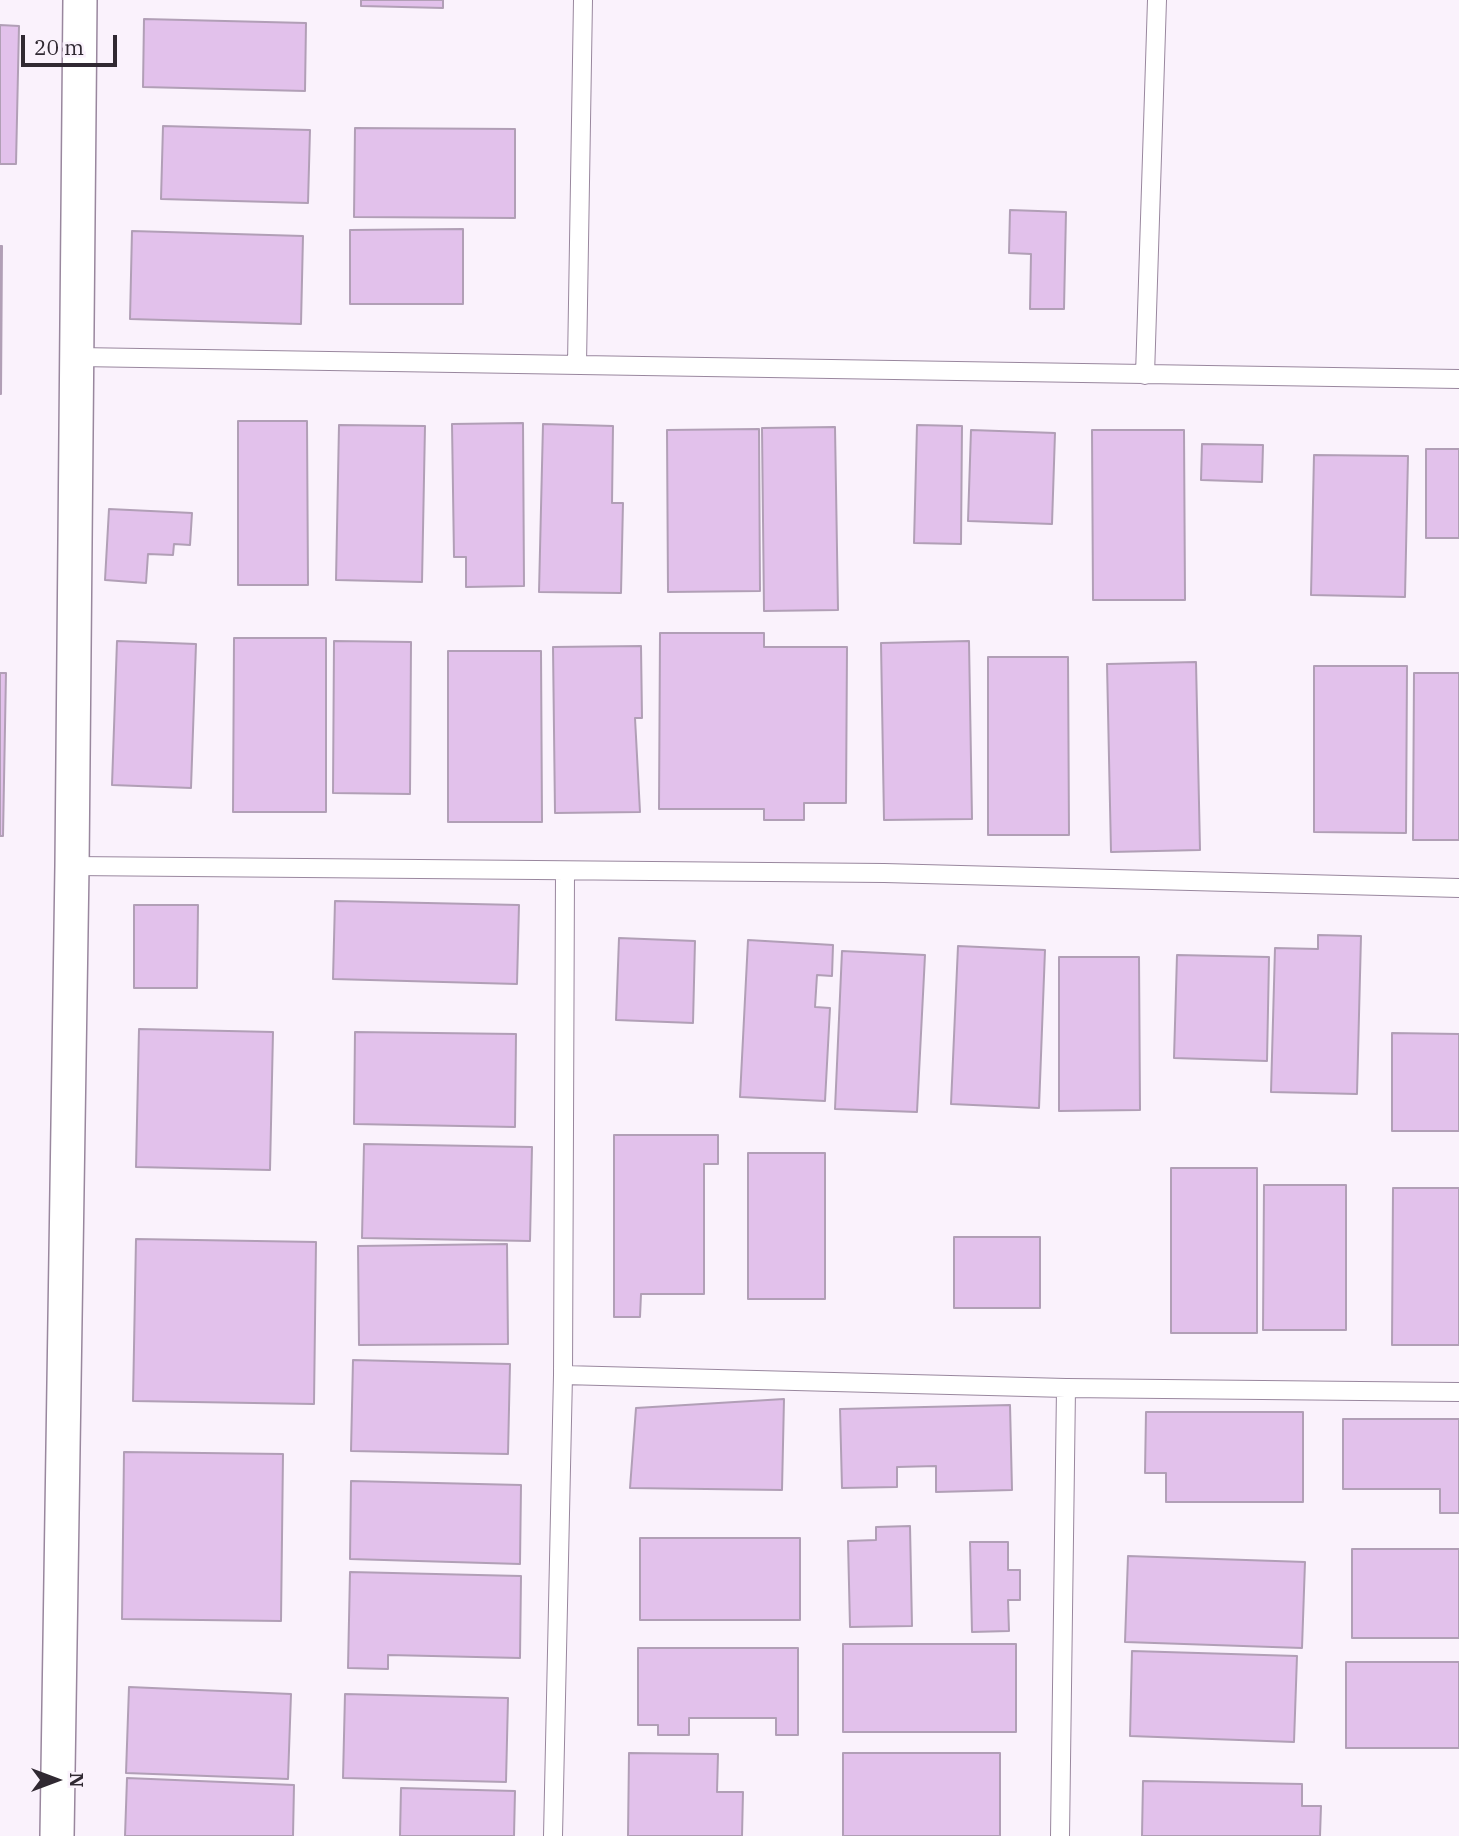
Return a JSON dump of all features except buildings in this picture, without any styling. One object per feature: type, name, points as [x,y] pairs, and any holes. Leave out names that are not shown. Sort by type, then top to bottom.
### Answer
[{"type":"street","points":[[57,1836],[72,866],[80,0]]},
{"type":"lane","points":[[577,364],[583,0]]},
{"type":"lane","points":[[1145,375],[1157,0]]},
{"type":"lane","points":[[78,356],[1459,379]]},
{"type":"lane","points":[[72,866],[884,873],[1459,888]]},
{"type":"lane","points":[[554,1836],[563,1375],[565,872]]},
{"type":"lane","points":[[563,1375],[1066,1388],[1459,1392]]},
{"type":"lane","points":[[1060,1836],[1066,1388]]}]
